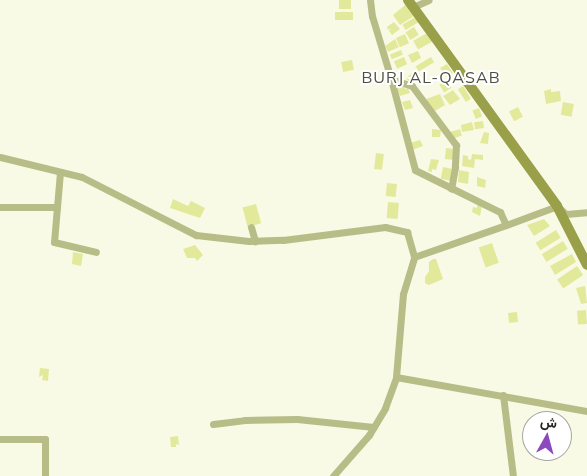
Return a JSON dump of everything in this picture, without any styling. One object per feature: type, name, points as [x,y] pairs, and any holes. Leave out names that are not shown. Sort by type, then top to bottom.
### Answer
[{"type":"main road","points":[[410,4],[423,19],[557,206],[587,265]]},
{"type":"street","points":[[370,0],[372,16],[392,79],[415,170],[500,212],[506,225]]},
{"type":"street","points":[[410,4],[429,0]]},
{"type":"street","points":[[392,79],[412,86],[456,145],[451,189]]},
{"type":"street","points":[[0,157],[82,177],[196,234],[255,241],[283,240],[385,227],[403,229],[407,232],[414,257],[404,294],[396,376],[385,408],[374,427],[333,476]]},
{"type":"street","points":[[60,172],[54,242],[96,252]]},
{"type":"street","points":[[414,257],[557,206],[566,214],[587,212]]},
{"type":"street","points":[[0,207],[57,207]]},
{"type":"street","points":[[251,227],[255,241]]},
{"type":"street","points":[[396,376],[587,411]]},
{"type":"street","points":[[503,395],[513,476]]},
{"type":"street","points":[[213,424],[245,420],[297,419],[374,427]]},
{"type":"street","points":[[0,439],[45,439],[45,476]]},
{"type":"building","points":[[339,0],[351,0],[351,9],[339,9]]},
{"type":"building","points":[[409,2],[417,14],[400,25],[393,15]]},
{"type":"building","points":[[335,12],[353,12],[353,20],[335,20]]},
{"type":"building","points":[[417,16],[420,21],[406,30],[402,25]]},
{"type":"building","points":[[394,22],[400,29],[392,35],[389,31],[391,28],[388,30],[387,27]]},
{"type":"building","points":[[414,27],[419,35],[410,40],[406,32]]},
{"type":"building","points":[[429,32],[434,41],[418,49],[413,41]]},
{"type":"building","points":[[405,34],[409,43],[400,47],[396,38]]},
{"type":"building","points":[[395,39],[399,47],[388,52],[385,46]]},
{"type":"building","points":[[401,50],[403,55],[392,59],[390,54]]},
{"type":"building","points":[[418,51],[421,58],[412,63],[408,55]]},
{"type":"building","points":[[404,57],[407,64],[397,69],[394,61]]},
{"type":"building","points":[[431,57],[434,62],[419,71],[416,66]]},
{"type":"building","points":[[352,60],[354,70],[343,72],[341,62]]},
{"type":"building","points":[[447,64],[453,73],[447,77],[440,68]]},
{"type":"building","points":[[415,71],[420,78],[414,82],[412,79],[409,82],[406,78]]},
{"type":"building","points":[[447,80],[452,88],[444,92],[439,85]]},
{"type":"building","points":[[403,85],[405,89],[408,88],[410,93],[400,96],[397,87]]},
{"type":"building","points":[[463,86],[471,99],[466,102],[458,89]]},
{"type":"building","points":[[551,89],[551,92],[560,91],[561,101],[546,104],[544,91]]},
{"type":"building","points":[[453,90],[460,99],[450,105],[443,96]]},
{"type":"building","points":[[440,94],[445,105],[433,112],[426,99]]},
{"type":"building","points":[[410,100],[413,108],[405,110],[402,102]]},
{"type":"building","points":[[563,102],[574,104],[572,117],[561,115]]},
{"type":"building","points":[[518,107],[523,117],[514,121],[509,112]]},
{"type":"building","points":[[479,108],[482,116],[476,119],[472,111]]},
{"type":"building","points":[[483,121],[484,128],[475,129],[474,122]]},
{"type":"building","points":[[472,122],[474,130],[462,132],[461,125]]},
{"type":"building","points":[[432,129],[441,130],[440,137],[432,137]]},
{"type":"building","points":[[460,129],[462,136],[452,138],[450,132]]},
{"type":"building","points":[[484,132],[489,133],[488,144],[480,143]]},
{"type":"building","points":[[420,140],[423,146],[412,150],[410,143]]},
{"type":"building","points":[[446,148],[455,149],[454,160],[445,159]]},
{"type":"building","points":[[376,153],[384,154],[382,170],[374,169]]},
{"type":"building","points":[[472,154],[483,155],[483,160],[475,159],[474,168],[462,166],[463,155],[468,156],[468,159],[471,160]]},
{"type":"building","points":[[431,159],[439,160],[436,170],[432,169],[432,172],[428,171]]},
{"type":"building","points":[[443,167],[453,169],[451,181],[441,179]]},
{"type":"building","points":[[459,170],[469,172],[468,184],[458,182]]},
{"type":"building","points":[[477,177],[486,180],[485,188],[477,186]]},
{"type":"building","points":[[387,183],[397,184],[396,197],[386,196]]},
{"type":"building","points":[[173,199],[188,206],[191,201],[205,208],[200,218],[170,208]]},
{"type":"building","points":[[388,202],[399,203],[398,219],[387,218]]},
{"type":"building","points":[[256,204],[261,223],[248,227],[242,208]]},
{"type":"building","points":[[477,205],[482,206],[480,216],[472,212],[473,207],[477,208]]},
{"type":"building","points":[[544,219],[550,226],[534,236],[527,225]]},
{"type":"building","points":[[556,230],[561,238],[540,250],[536,243]]},
{"type":"building","points":[[563,241],[568,249],[547,262],[542,254]]},
{"type":"building","points":[[492,243],[499,263],[486,267],[479,248]]},
{"type":"building","points":[[195,245],[203,255],[197,261],[195,258],[187,258],[183,249]]},
{"type":"building","points":[[73,252],[83,254],[81,266],[72,264]]},
{"type":"building","points":[[572,254],[576,262],[555,275],[550,266]]},
{"type":"building","points":[[436,259],[443,279],[429,285],[425,283],[425,277],[429,271],[429,262]]},
{"type":"building","points":[[577,266],[583,275],[563,289],[557,279]]},
{"type":"building","points":[[585,286],[587,303],[581,304],[576,288]]},
{"type":"building","points":[[586,310],[587,324],[578,325],[577,311]]},
{"type":"building","points":[[517,312],[518,322],[509,323],[508,313]]},
{"type":"building","points":[[40,368],[49,369],[48,381],[42,380],[43,375],[39,377]]},
{"type":"building","points":[[178,436],[179,445],[176,444],[176,447],[171,447],[170,437]]},
{"type":"district","name":"BURJ AL-QASAB","points":[[431,77]]}]
